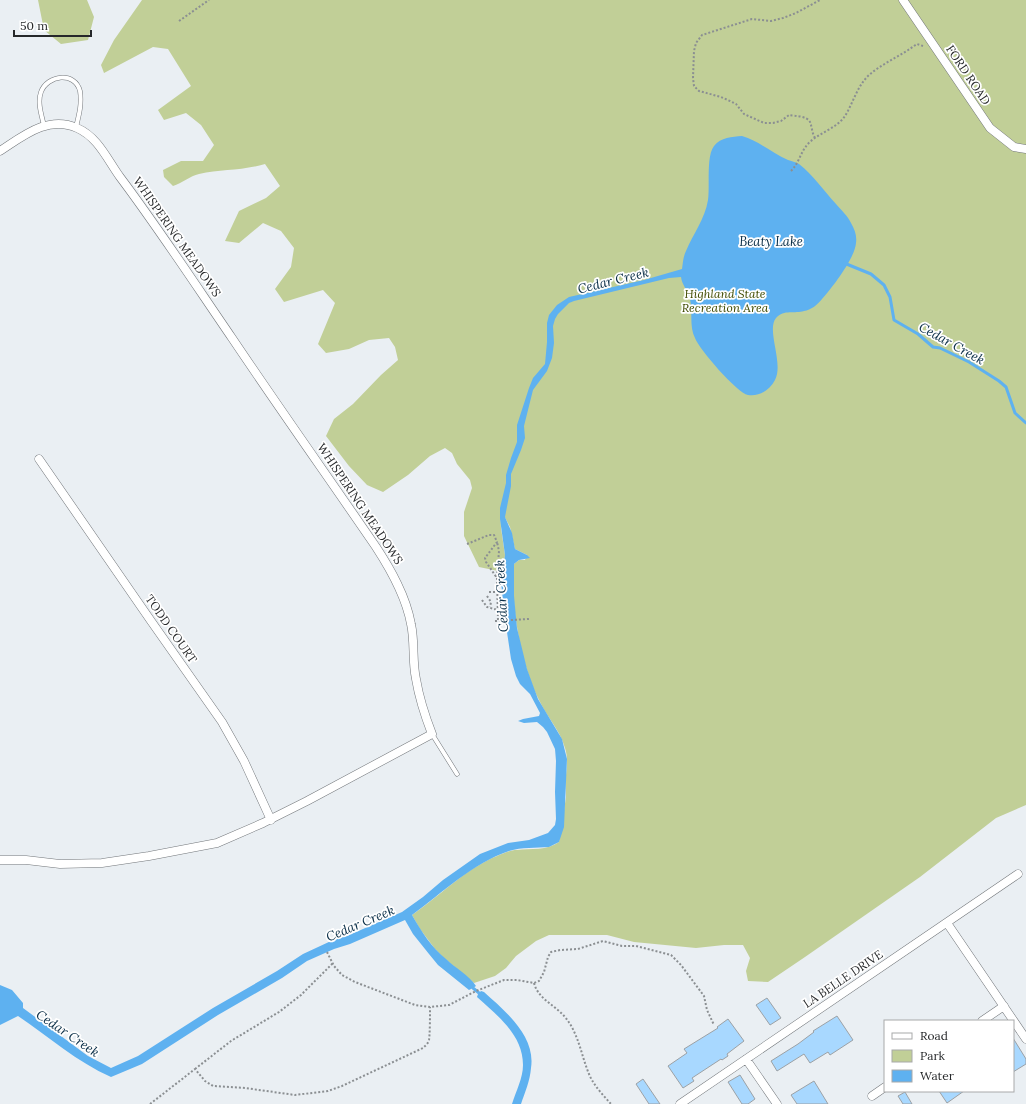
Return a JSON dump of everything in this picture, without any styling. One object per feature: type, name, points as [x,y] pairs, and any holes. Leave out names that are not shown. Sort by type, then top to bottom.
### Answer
[{"type":"street","name":"FORD ROAD","points":[[904,0],[990,128],[1014,147],[1026,149]]},
{"type":"street","points":[[0,151],[27,133],[44,126],[64,124],[76,127]]},
{"type":"street","name":"WHISPERING MEADOWS","points":[[76,127],[85,132],[98,143],[391,571],[406,605],[411,624],[415,678],[426,719],[432,734]]},
{"type":"street","name":"TODD COURT","points":[[39,459],[150,621],[222,722],[241,756],[271,820]]},
{"type":"street","points":[[0,860],[26,860],[60,864],[102,863],[217,843],[271,820],[432,734]]},
{"type":"street","name":"LA BELLE DRIVE","points":[[680,1104],[1018,874]]},
{"type":"street","points":[[947,923],[1013,1020]]},
{"type":"street","points":[[983,1020],[1004,1006]]},
{"type":"street","points":[[1014,1021],[1026,1039]]},
{"type":"street","points":[[746,1059],[777,1104]]},
{"type":"street","points":[[872,1096],[884,1088]]},
{"type":"lane","points":[[44,126],[40,104],[41,92],[48,81],[60,76],[73,80],[80,89],[81,106],[76,127]]},
{"type":"lane","points":[[432,734],[457,774]]},
{"type":"path","points":[[180,21],[209,0]]},
{"type":"path","points":[[815,138],[811,130],[810,122],[806,118],[789,115],[781,121],[764,123],[744,114],[736,104],[730,101],[699,91],[694,86],[693,62],[696,42],[702,35],[752,18],[772,21],[783,18],[820,0]]},
{"type":"path","points":[[791,171],[798,163],[805,147],[815,138],[836,125],[844,116],[862,83],[868,76],[914,46],[918,44],[923,46]]},
{"type":"path","points":[[466,544],[488,535],[494,535],[499,552],[497,578],[498,610],[500,621]]},
{"type":"path","points":[[497,542],[484,558],[497,578]]},
{"type":"path","points":[[489,592],[503,592]]},
{"type":"path","points":[[487,596],[491,602],[490,606]]},
{"type":"path","points":[[482,600],[485,605],[490,606],[492,609],[498,610]]},
{"type":"path","points":[[495,621],[529,619]]},
{"type":"path","points":[[327,952],[333,964],[342,975],[355,982],[415,1004],[430,1006],[449,1005],[476,991],[504,980],[534,983],[538,981],[544,972],[551,952],[578,949],[603,940],[622,946],[636,946],[671,954],[704,996],[707,1010],[714,1025]]},
{"type":"path","points":[[150,1104],[231,1041],[279,1012],[301,995],[333,964]]},
{"type":"path","points":[[534,983],[542,998],[565,1017],[580,1046],[589,1074],[595,1085],[611,1104]]},
{"type":"path","points":[[195,1069],[205,1081],[213,1086],[245,1088],[295,1095],[328,1090],[342,1086],[423,1048],[429,1042],[430,1006]]},
{"type":"green space","points":[[38,0],[87,0],[94,17],[88,40],[61,44],[44,30]]},
{"type":"green space","name":"Highland State Recreation Area","points":[[142,0],[1026,0],[1026,805],[996,818],[920,877],[768,982],[748,981],[746,971],[750,958],[743,945],[724,945],[696,948],[634,942],[607,935],[549,935],[536,941],[516,956],[506,968],[495,976],[474,983],[444,958],[420,929],[412,915],[463,875],[485,861],[509,851],[544,848],[559,842],[566,797],[566,751],[560,735],[542,706],[533,686],[522,652],[515,616],[513,580],[514,564],[519,560],[525,560],[527,555],[515,549],[510,527],[500,508],[505,555],[503,572],[479,567],[464,536],[464,512],[472,488],[470,480],[457,464],[452,453],[445,448],[430,456],[408,475],[383,492],[367,485],[349,466],[326,436],[334,419],[353,404],[398,360],[395,347],[389,338],[369,340],[349,349],[326,353],[318,344],[335,303],[323,290],[284,302],[275,289],[291,267],[294,248],[281,231],[263,223],[239,243],[225,241],[239,211],[266,198],[280,186],[265,164],[248,168],[199,174],[173,186],[164,177],[163,170],[181,161],[203,161],[214,145],[201,125],[186,113],[164,120],[158,110],[191,86],[168,49],[153,47],[104,73],[101,65],[114,40]]},
{"type":"water","name":"Beaty Lake","points":[[742,136],[788,160],[798,163],[809,173],[850,220],[856,235],[855,249],[852,257],[837,280],[816,305],[801,312],[790,312],[779,315],[776,318],[773,323],[773,330],[778,365],[777,373],[773,384],[764,392],[756,395],[748,395],[736,387],[719,370],[698,344],[692,329],[690,299],[681,277],[669,278],[574,301],[569,303],[555,319],[553,326],[554,343],[552,358],[547,371],[533,390],[524,426],[525,438],[511,474],[511,486],[505,517],[512,533],[515,549],[530,558],[519,560],[514,564],[514,596],[517,628],[527,669],[538,699],[562,739],[567,759],[564,827],[559,842],[549,847],[519,849],[496,856],[470,871],[412,915],[436,950],[470,978],[476,986],[469,990],[438,965],[413,934],[405,920],[307,961],[282,978],[218,1015],[142,1064],[111,1077],[75,1057],[18,1016],[0,1025],[0,985],[12,990],[23,1003],[23,1008],[88,1056],[111,1068],[138,1056],[213,1008],[277,971],[303,954],[402,912],[443,880],[480,854],[508,843],[529,840],[548,833],[555,825],[555,749],[547,732],[537,722],[524,723],[518,721],[539,716],[540,713],[530,694],[520,684],[516,676],[511,659],[501,581],[505,555],[500,508],[506,483],[506,475],[517,442],[517,425],[533,378],[545,364],[547,323],[549,315],[557,305],[569,297],[644,280],[682,269],[685,253],[702,220],[708,200],[709,164],[714,146],[723,139]]},
{"type":"water","points":[[481,991],[501,1007],[517,1025],[529,1045],[531,1068],[521,1104],[512,1104],[523,1070],[522,1054],[519,1044],[508,1026],[477,997]]},
{"type":"building","points":[[767,998],[781,1018],[770,1025],[756,1005]]},
{"type":"building","points":[[837,1016],[853,1040],[830,1055],[828,1052],[810,1063],[804,1054],[777,1071],[771,1061]]},
{"type":"building","points":[[728,1019],[744,1041],[727,1054],[728,1056],[692,1078],[694,1081],[683,1088],[668,1066],[687,1053],[684,1049],[718,1028],[717,1027]]},
{"type":"building","points":[[1014,1040],[1026,1059],[1026,1064],[1014,1071]]},
{"type":"building","points":[[740,1075],[755,1099],[748,1104],[742,1104],[728,1082]]},
{"type":"building","points":[[643,1079],[660,1104],[649,1104],[636,1084]]},
{"type":"building","points":[[814,1081],[828,1104],[797,1104],[791,1095]]},
{"type":"building","points":[[905,1092],[912,1104],[903,1104],[898,1096]]},
{"type":"building","points":[[940,1092],[963,1092],[947,1103]]},
{"type":"waterway","name":"Cedar Creek","points":[[844,263],[871,274],[884,285],[890,297],[894,320],[918,334],[933,347],[940,348],[969,362],[1006,387],[1015,413],[1026,423]]},
{"type":"waterway","points":[[473,988],[479,993]]}]
